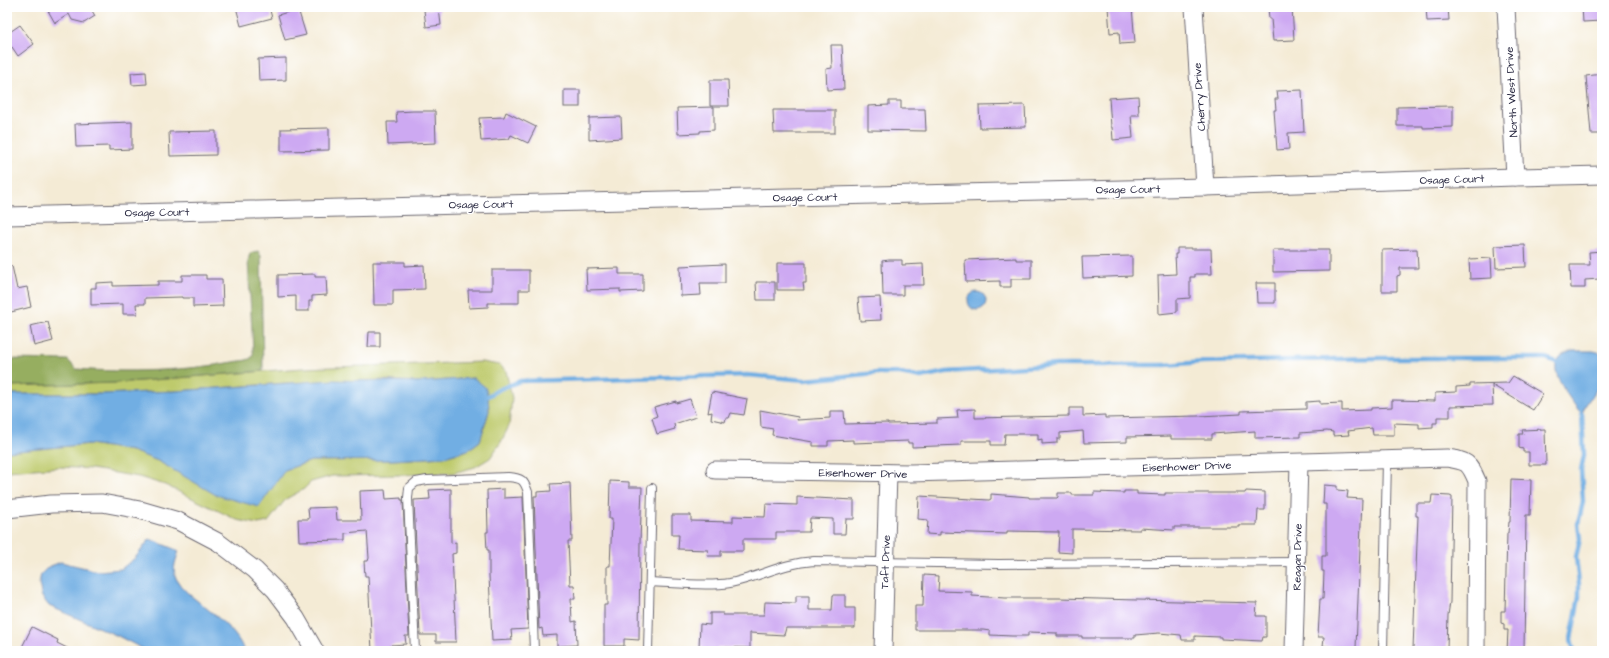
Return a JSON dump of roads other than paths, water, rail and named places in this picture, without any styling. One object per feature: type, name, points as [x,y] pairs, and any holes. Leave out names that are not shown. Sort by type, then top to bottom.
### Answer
[{"type":"street","name":"Cherry Drive","points":[[1194,7],[1205,187]]},
{"type":"street","name":"North West Drive","points":[[1506,7],[1515,176]]},
{"type":"street","name":"Osage Court","points":[[7,216],[1205,187],[1515,176],[1602,175]]},
{"type":"street","name":"Eisenhower Drive","points":[[715,470],[888,473],[1447,458],[1461,460],[1472,466],[1477,481],[1476,651]]},
{"type":"street","name":"Reagan Drive","points":[[1294,651],[1298,562],[1299,463]]},
{"type":"street","name":"Taft Drive","points":[[883,651],[888,473]]},
{"type":"street","points":[[7,509],[51,504],[102,503],[140,510],[178,521],[218,542],[255,570],[275,590],[296,618],[315,651]]},
{"type":"lane","points":[[1383,651],[1387,460]]},
{"type":"lane","points":[[415,651],[408,498],[409,488],[416,482],[427,480],[518,478],[525,483],[528,492],[534,651]]},
{"type":"lane","points":[[648,651],[652,488]]},
{"type":"lane","points":[[650,582],[730,583],[784,565],[805,562],[1298,562]]},
{"type":"water","points":[[977,292],[983,295],[986,301],[983,307],[977,310],[971,307],[968,301],[971,295]]},
{"type":"water","points":[[1572,351],[1593,351],[1602,353],[1603,375],[1598,388],[1586,405],[1582,414],[1564,389],[1557,374],[1557,362],[1561,356]]},
{"type":"water","points":[[474,378],[485,387],[488,396],[489,411],[480,441],[468,450],[444,457],[393,460],[311,461],[285,470],[259,507],[216,495],[158,461],[132,451],[90,444],[7,452],[7,394],[103,394],[176,391],[333,380],[422,382]]},
{"type":"water","points":[[150,539],[179,551],[174,568],[178,581],[187,592],[230,629],[236,636],[244,651],[147,651],[118,636],[49,606],[42,597],[39,584],[41,574],[48,567],[61,562],[98,571],[121,569],[135,558]]},
{"type":"waterway","points":[[488,396],[500,389],[520,381],[747,375],[805,380],[877,373],[900,373],[921,377],[946,372],[1056,365],[1165,365],[1203,362],[1382,358],[1546,358],[1556,362]]},
{"type":"waterway","points":[[1574,651],[1571,639],[1579,597],[1576,557],[1580,539],[1578,524],[1583,502],[1581,470],[1584,455],[1582,414]]}]
